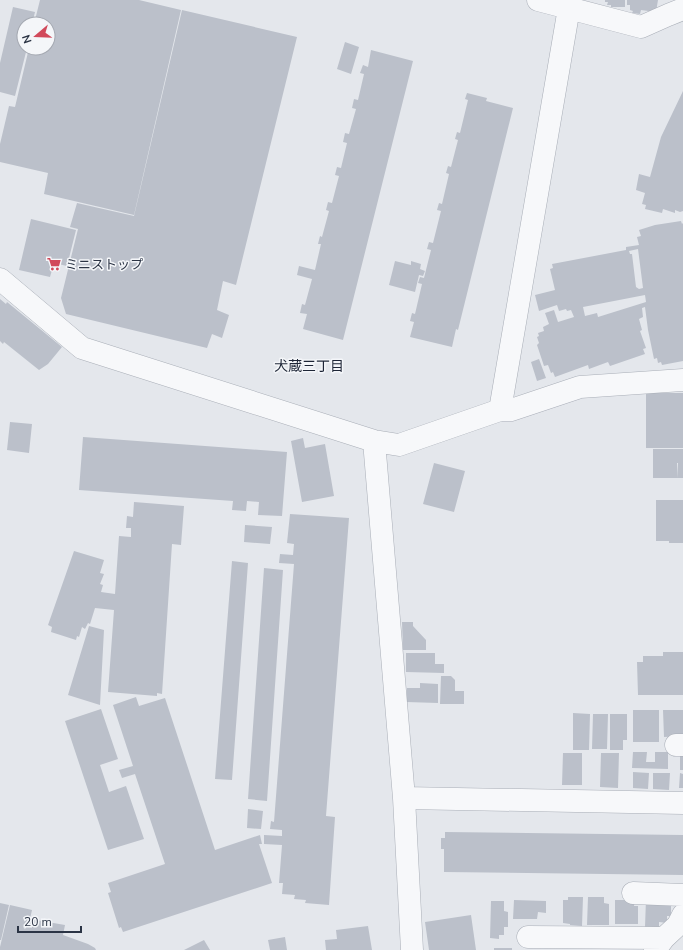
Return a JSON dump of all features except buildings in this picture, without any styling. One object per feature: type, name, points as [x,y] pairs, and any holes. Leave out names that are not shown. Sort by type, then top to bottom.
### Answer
[{"type":"street","points":[[500,410],[552,3],[641,27],[674,8]]},
{"type":"street","points":[[0,279],[82,348],[374,441],[399,445],[500,410],[511,410],[580,386],[683,380]]},
{"type":"street","points":[[374,441],[404,798],[412,950]]},
{"type":"street","points":[[404,798],[683,803]]},
{"type":"street","points":[[633,894],[683,895]]},
{"type":"street","points":[[528,937],[659,944],[678,925],[683,915]]},
{"type":"place","name":"ミニストップ","points":[[54,264]]},
{"type":"district","name":"犬蔵三丁目","points":[[309,366]]}]
